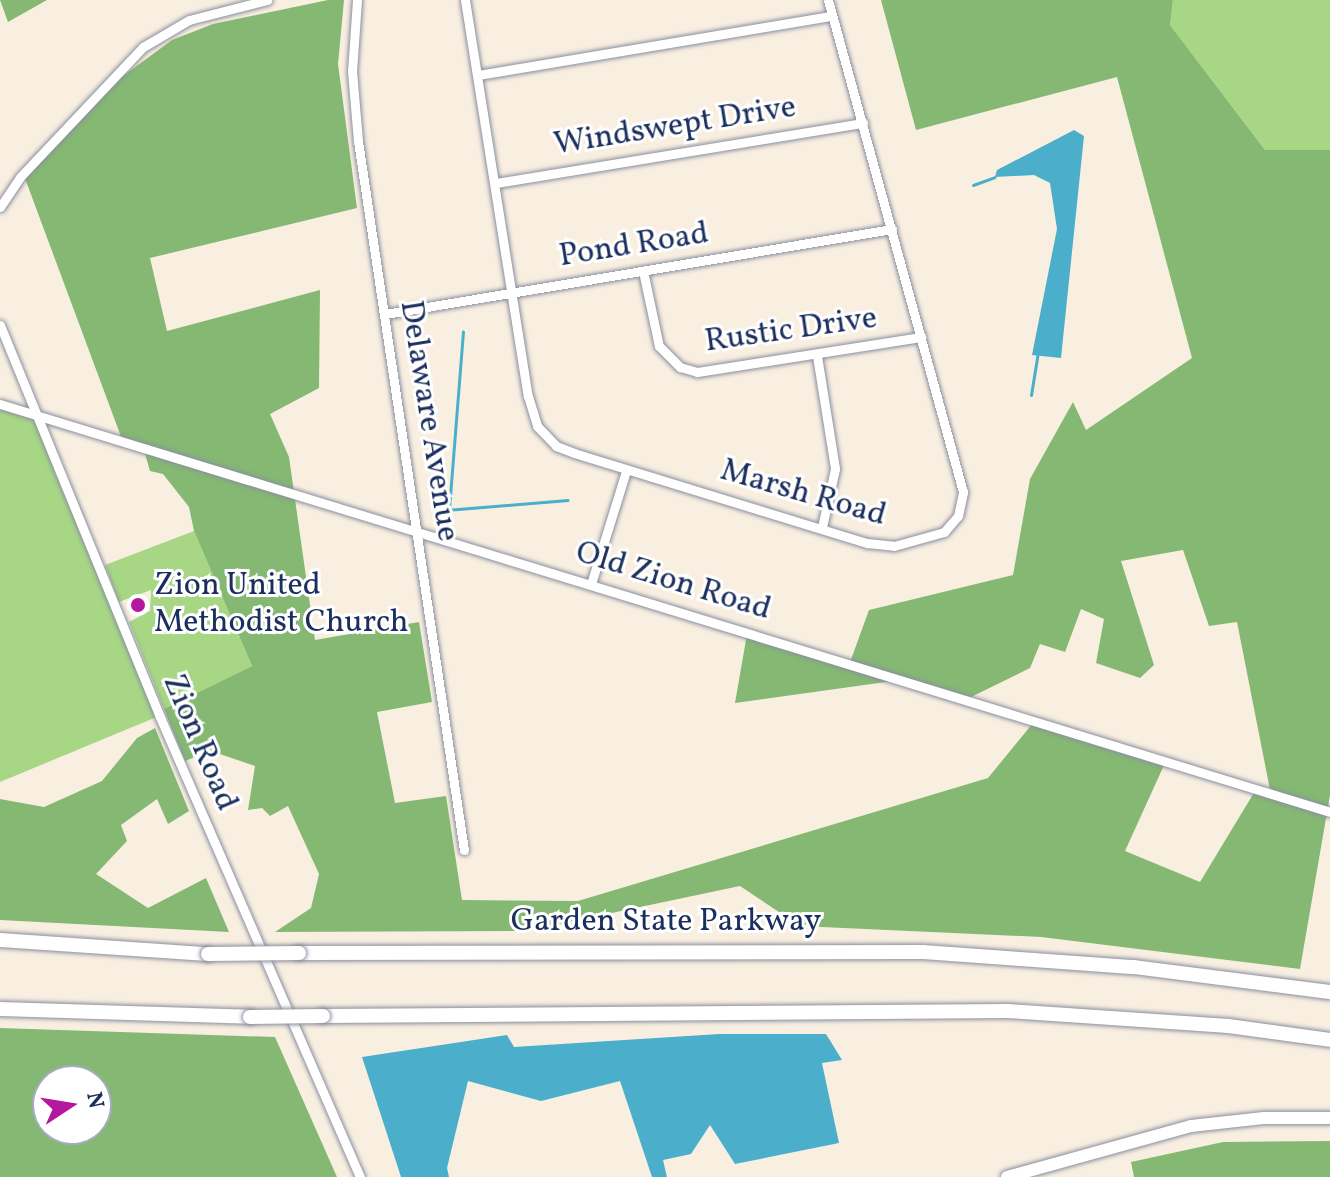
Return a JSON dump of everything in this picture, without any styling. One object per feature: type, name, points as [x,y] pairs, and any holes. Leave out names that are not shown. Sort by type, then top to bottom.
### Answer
[{"type":"highway","name":"Garden State Parkway","points":[[0,940],[208,954],[923,952],[1134,967],[1330,992]]},
{"type":"highway","points":[[0,1009],[250,1017],[1008,1011],[1103,1015],[1330,1040]]},
{"type":"main road","points":[[1007,1177],[1174,1129],[1264,1118],[1330,1118]]},
{"type":"street","points":[[0,207],[30,166],[143,47],[189,20],[267,0]]},
{"type":"street","name":"Delaware Avenue","points":[[357,0],[354,108],[420,532],[464,850]]},
{"type":"street","name":"Marsh Road","points":[[465,0],[514,292],[528,396],[537,426],[556,446],[626,471],[894,546],[944,532],[958,516],[961,480],[828,0]]},
{"type":"street","points":[[478,75],[832,16]]},
{"type":"street","name":"Windswept Drive","points":[[496,183],[863,123]]},
{"type":"street","name":"Pond Road","points":[[385,314],[892,229]]},
{"type":"street","name":"Rustic Drive","points":[[643,271],[659,346],[680,367],[720,371],[921,337]]},
{"type":"street","name":"Zion Road","points":[[0,325],[166,732],[360,1177]]},
{"type":"street","points":[[817,356],[835,469],[822,527]]},
{"type":"street","name":"Old Zion Road","points":[[0,404],[1330,812]]},
{"type":"street","points":[[591,584],[626,471]]},
{"type":"green space","points":[[0,0],[47,0],[8,22]]},
{"type":"green space","points":[[328,0],[344,0],[338,64],[357,208],[150,258],[167,331],[320,290],[319,388],[270,414],[289,457],[315,640],[419,622],[432,702],[377,712],[395,803],[446,796],[462,900],[578,901],[988,778],[1033,723],[1165,763],[1125,851],[1200,882],[1255,791],[1271,795],[1237,622],[1209,626],[1183,550],[1121,561],[1154,665],[1140,678],[1096,663],[1104,619],[1081,609],[1065,652],[1040,644],[1030,668],[965,700],[900,680],[735,703],[747,634],[849,665],[869,610],[1013,575],[1030,479],[1073,402],[1086,430],[1192,358],[1117,77],[916,130],[881,0],[1173,0],[1170,25],[1265,150],[1330,150],[1330,795],[1300,969],[1041,937],[800,926],[740,886],[526,931],[275,932],[311,908],[319,874],[288,806],[270,816],[262,808],[248,810],[255,766],[211,751],[185,761],[164,709],[252,666],[194,531],[189,507],[163,474],[150,471],[144,450],[123,442],[23,173],[85,104],[172,40],[213,24]]},
{"type":"green space","points":[[1173,0],[1330,0],[1330,150],[1265,150],[1170,25]]},
{"type":"green space","points":[[0,407],[36,416],[159,716],[0,782]]},
{"type":"green space","points":[[194,531],[252,666],[164,709],[129,622],[150,611],[151,590],[119,602],[105,565]]},
{"type":"green space","points":[[155,728],[189,811],[168,824],[157,799],[121,825],[127,841],[96,874],[148,908],[206,878],[229,932],[0,920],[0,799],[44,807],[102,781],[137,738]]},
{"type":"green space","points":[[0,1028],[275,1037],[337,1177],[0,1177]]},
{"type":"green space","points":[[1330,1141],[1330,1177],[1134,1177],[1131,1162],[1223,1142]]},
{"type":"water","points":[[1074,130],[1084,136],[1061,358],[1032,355],[1057,229],[1050,183],[1034,175],[995,177],[997,170]]},
{"type":"water","points":[[719,1034],[826,1034],[842,1060],[822,1063],[839,1143],[735,1164],[710,1125],[691,1154],[663,1160],[667,1177],[652,1177],[620,1081],[541,1101],[468,1081],[447,1168],[449,1177],[401,1177],[362,1057],[507,1035],[514,1047]]},
{"type":"waterway","points":[[973,185],[995,177]]},
{"type":"waterway","points":[[449,509],[463,332]]},
{"type":"waterway","points":[[1031,395],[1038,352]]},
{"type":"waterway","points":[[446,510],[568,500]]},
{"type":"place","name":"Zion United Methodist Church","points":[[138,605]]}]
